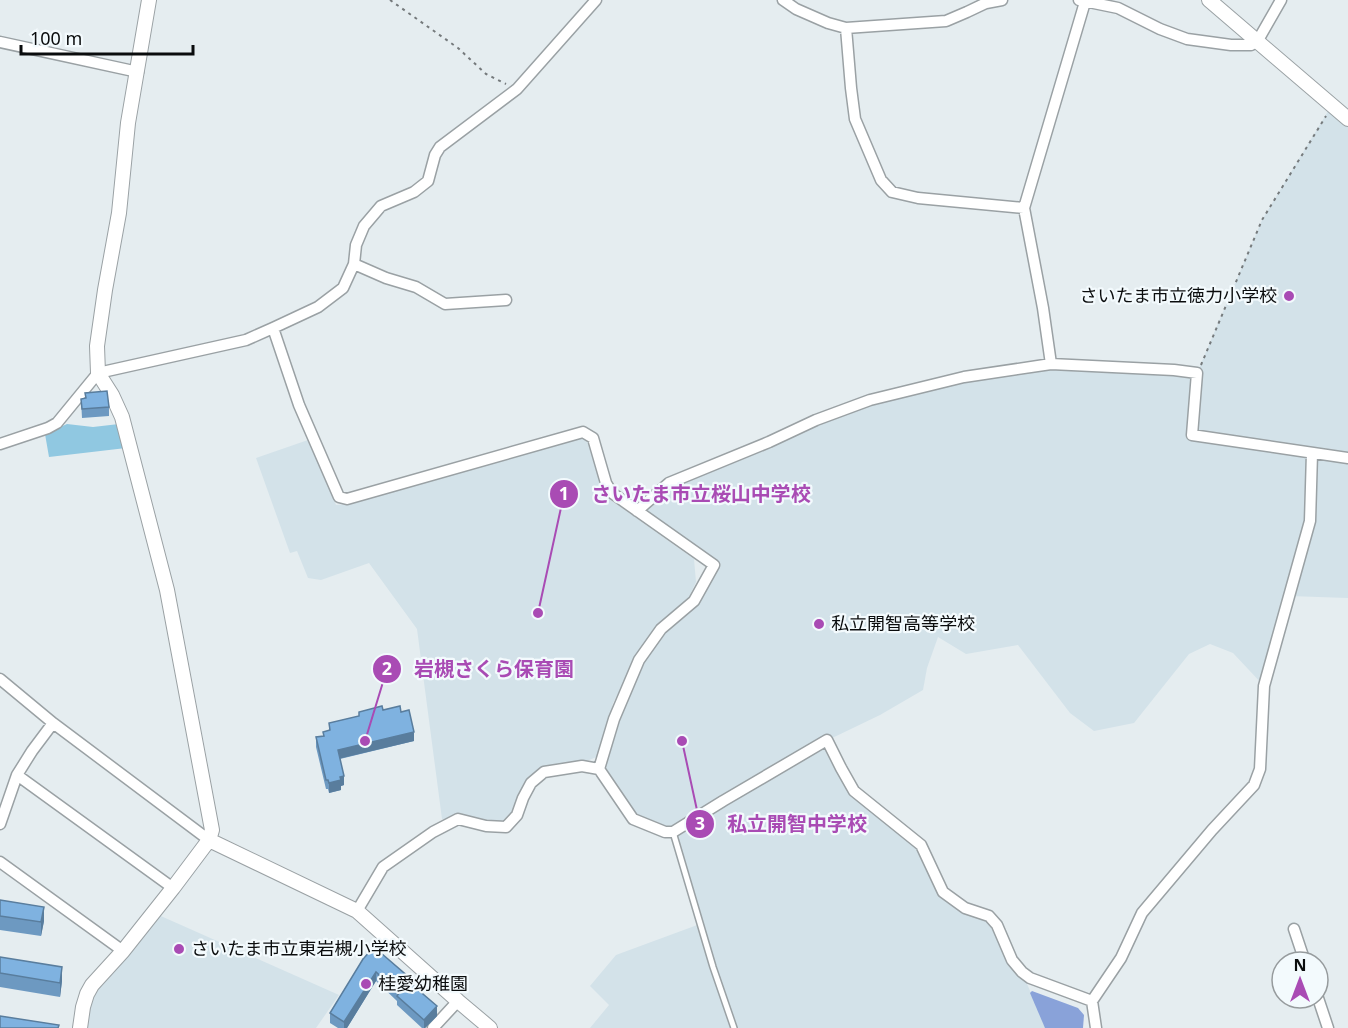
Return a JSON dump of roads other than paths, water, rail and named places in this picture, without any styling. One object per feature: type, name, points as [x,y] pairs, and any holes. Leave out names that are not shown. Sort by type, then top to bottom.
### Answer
[{"type":"street","points":[[80,1028],[82,1007],[92,985],[123,951],[173,888],[209,840],[212,830],[167,590],[122,417],[98,373],[97,346],[119,213],[128,123],[148,0]]},
{"type":"street","points":[[0,444],[57,423],[98,373],[246,340],[318,307],[343,288],[354,264],[356,245],[364,226],[381,206],[414,192],[428,181],[435,155],[440,147],[517,89],[596,0]]},
{"type":"street","points":[[783,0],[796,9],[846,28],[946,21],[986,3],[1002,0]]},
{"type":"street","points":[[1209,0],[1348,119]]},
{"type":"street","points":[[1051,364],[1024,208],[1082,1],[1118,8],[1187,39],[1231,45],[1251,45],[1257,42],[1281,0]]},
{"type":"street","points":[[846,28],[855,119],[881,180],[892,192],[918,198],[1024,208]]},
{"type":"street","points":[[0,42],[138,72]]},
{"type":"street","points":[[354,264],[386,278],[416,286],[445,304],[506,300]]},
{"type":"street","points":[[273,328],[299,405],[339,497],[347,499],[583,432],[592,438],[606,483],[612,493],[714,565],[694,601],[661,629],[639,660],[614,719],[599,769]]},
{"type":"street","points":[[637,511],[669,483],[816,420],[870,400],[964,377],[1051,364],[1197,373],[1192,435],[1348,458]]},
{"type":"street","points":[[1096,1028],[1092,1001],[1121,958],[1142,913],[1212,830],[1254,785],[1260,769],[1264,686],[1310,521],[1312,453]]},
{"type":"street","points":[[0,679],[53,723],[209,840],[357,911],[490,1028]]},
{"type":"street","points":[[0,824],[17,775],[53,723]]},
{"type":"street","points":[[357,911],[383,867],[433,832],[458,819],[486,826],[506,827],[517,815],[531,783],[544,772],[582,766],[599,769],[633,819],[665,832],[673,832],[827,740],[854,791],[921,845],[944,892],[964,908],[989,916],[997,925],[1012,960],[1022,972],[1030,978],[1092,1001]]},
{"type":"street","points":[[17,775],[173,888]]},
{"type":"street","points":[[0,862],[123,951]]},
{"type":"street","points":[[1294,929],[1301,950]]},
{"type":"street","points":[[433,1028],[458,1001]]},
{"type":"street","points":[[1322,1010],[1328,1028]]},
{"type":"lane","points":[[673,832],[712,967],[734,1028]]},
{"type":"place","name":"さいたま市立徳力小学校","points":[[1289,296]]},
{"type":"place","name":"さいたま市立桜山中学校","points":[[538,613]]},
{"type":"place","name":"私立開智高等学校","points":[[819,624]]},
{"type":"place","name":"岩槻さくら保育園","points":[[365,741]]},
{"type":"place","name":"私立開智中学校","points":[[682,741]]},
{"type":"place","name":"さいたま市立東岩槻小学校","points":[[179,949]]},
{"type":"place","name":"桂愛幼稚園","points":[[366,984]]}]
